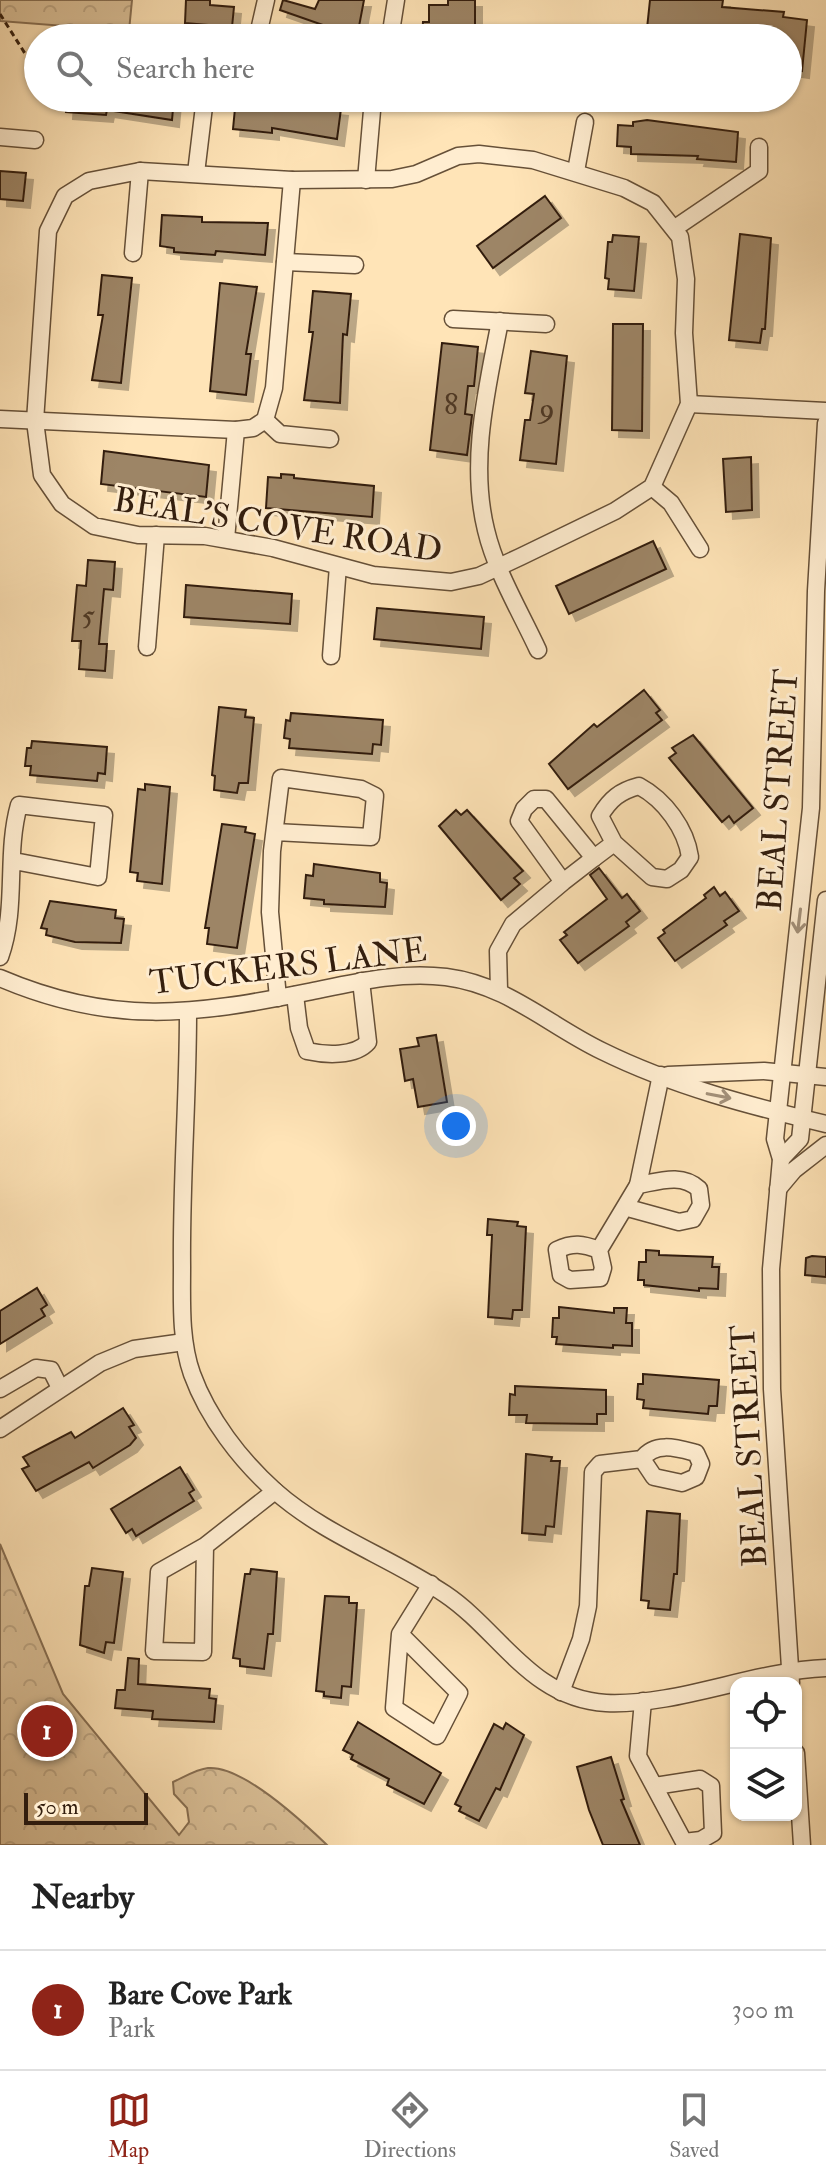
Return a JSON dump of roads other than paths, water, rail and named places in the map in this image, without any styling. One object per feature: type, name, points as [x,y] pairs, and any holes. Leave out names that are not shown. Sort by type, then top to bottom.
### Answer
[{"type":"street","points":[[261,24],[266,0]]},
{"type":"street","points":[[392,24],[396,0]]},
{"type":"street","points":[[196,173],[203,112]]},
{"type":"street","points":[[366,180],[372,112]]},
{"type":"street","points":[[576,171],[585,122]]},
{"type":"street","points":[[0,137],[35,140]]},
{"type":"street","points":[[700,549],[671,503],[652,487],[689,404],[684,333],[686,279],[680,237],[675,228],[759,171],[759,147]]},
{"type":"street","name":"BEAL'S COVE ROAD","points":[[652,487],[615,511],[499,567],[451,582],[373,575],[226,539],[156,535],[94,526],[62,504],[42,475],[35,421],[48,231],[65,196],[89,181],[140,171],[292,180],[366,180],[416,174],[458,156],[479,154],[533,160],[624,188],[653,203],[675,228]]},
{"type":"street","points":[[133,253],[140,171]]},
{"type":"street","points":[[0,419],[236,430],[253,428],[265,420],[274,388],[292,180]]},
{"type":"street","points":[[285,262],[355,265]]},
{"type":"street","points":[[453,319],[546,324]]},
{"type":"street","points":[[500,321],[480,421],[480,485],[486,529],[499,567],[538,650]]},
{"type":"street","points":[[689,404],[826,411]]},
{"type":"street","points":[[265,420],[280,434],[330,439]]},
{"type":"street","name":"BEAL STREET","points":[[791,1676],[772,1389],[771,1269],[781,1159],[775,1139],[819,808],[826,423]]},
{"type":"street","points":[[226,539],[236,430]]},
{"type":"street","points":[[147,647],[156,535]]},
{"type":"street","points":[[331,656],[338,566]]},
{"type":"street","points":[[275,832],[371,837],[375,796],[361,789],[281,778],[275,832],[270,912],[278,998]]},
{"type":"street","points":[[639,786],[649,791],[677,823],[688,842],[690,857],[681,870],[667,879],[652,877],[614,843],[600,816],[609,801],[624,790],[639,786]]},
{"type":"street","points":[[563,882],[519,821],[524,809],[534,799],[546,799],[594,858]]},
{"type":"street","points":[[0,957],[10,921],[14,861],[19,805],[104,815],[98,877],[14,861]]},
{"type":"street","points":[[499,990],[498,951],[513,924],[614,843]]},
{"type":"street","name":"BEAL STREET","points":[[781,1159],[800,1139],[826,900]]},
{"type":"street","name":"TUCKERS LANE","points":[[0,978],[22,988],[104,1009],[143,1014],[188,1013],[361,981],[442,976],[499,990],[601,1050],[704,1094],[826,1124]]},
{"type":"street","points":[[295,995],[299,1028],[307,1051],[346,1052],[363,1048],[368,1042],[361,981]]},
{"type":"street","points":[[816,984],[826,1012]]},
{"type":"street","points":[[188,1013],[181,1217],[184,1342],[192,1373],[208,1406],[245,1459],[275,1491],[338,1536],[431,1584],[456,1601],[525,1670],[561,1692],[605,1703],[643,1701],[826,1668]]},
{"type":"street","name":"TUCKERS LANE","points":[[661,1075],[782,1072],[826,1077]]},
{"type":"street","points":[[599,1250],[628,1208],[638,1185],[661,1075]]},
{"type":"street","points":[[777,1190],[794,1170],[826,1145]]},
{"type":"street","points":[[628,1208],[679,1222],[693,1219],[701,1205],[699,1189],[690,1180],[673,1179],[638,1185]]},
{"type":"street","points":[[0,1429],[100,1363],[134,1349],[184,1342]]},
{"type":"street","points":[[0,1389],[36,1368],[51,1370],[60,1388]]},
{"type":"street","points":[[561,1692],[581,1639],[588,1606],[593,1472],[600,1464],[642,1459]]},
{"type":"street","points":[[205,1546],[203,1652],[154,1651],[159,1572],[205,1546],[275,1491]]},
{"type":"street","points":[[400,1634],[459,1693],[437,1736],[394,1708],[400,1634],[431,1584]]},
{"type":"street","points":[[643,1701],[638,1756],[655,1786]]},
{"type":"street","points":[[800,1821],[802,1845]]},
{"type":"place","name":"Bare Cove Park","points":[[47,1731]]}]
